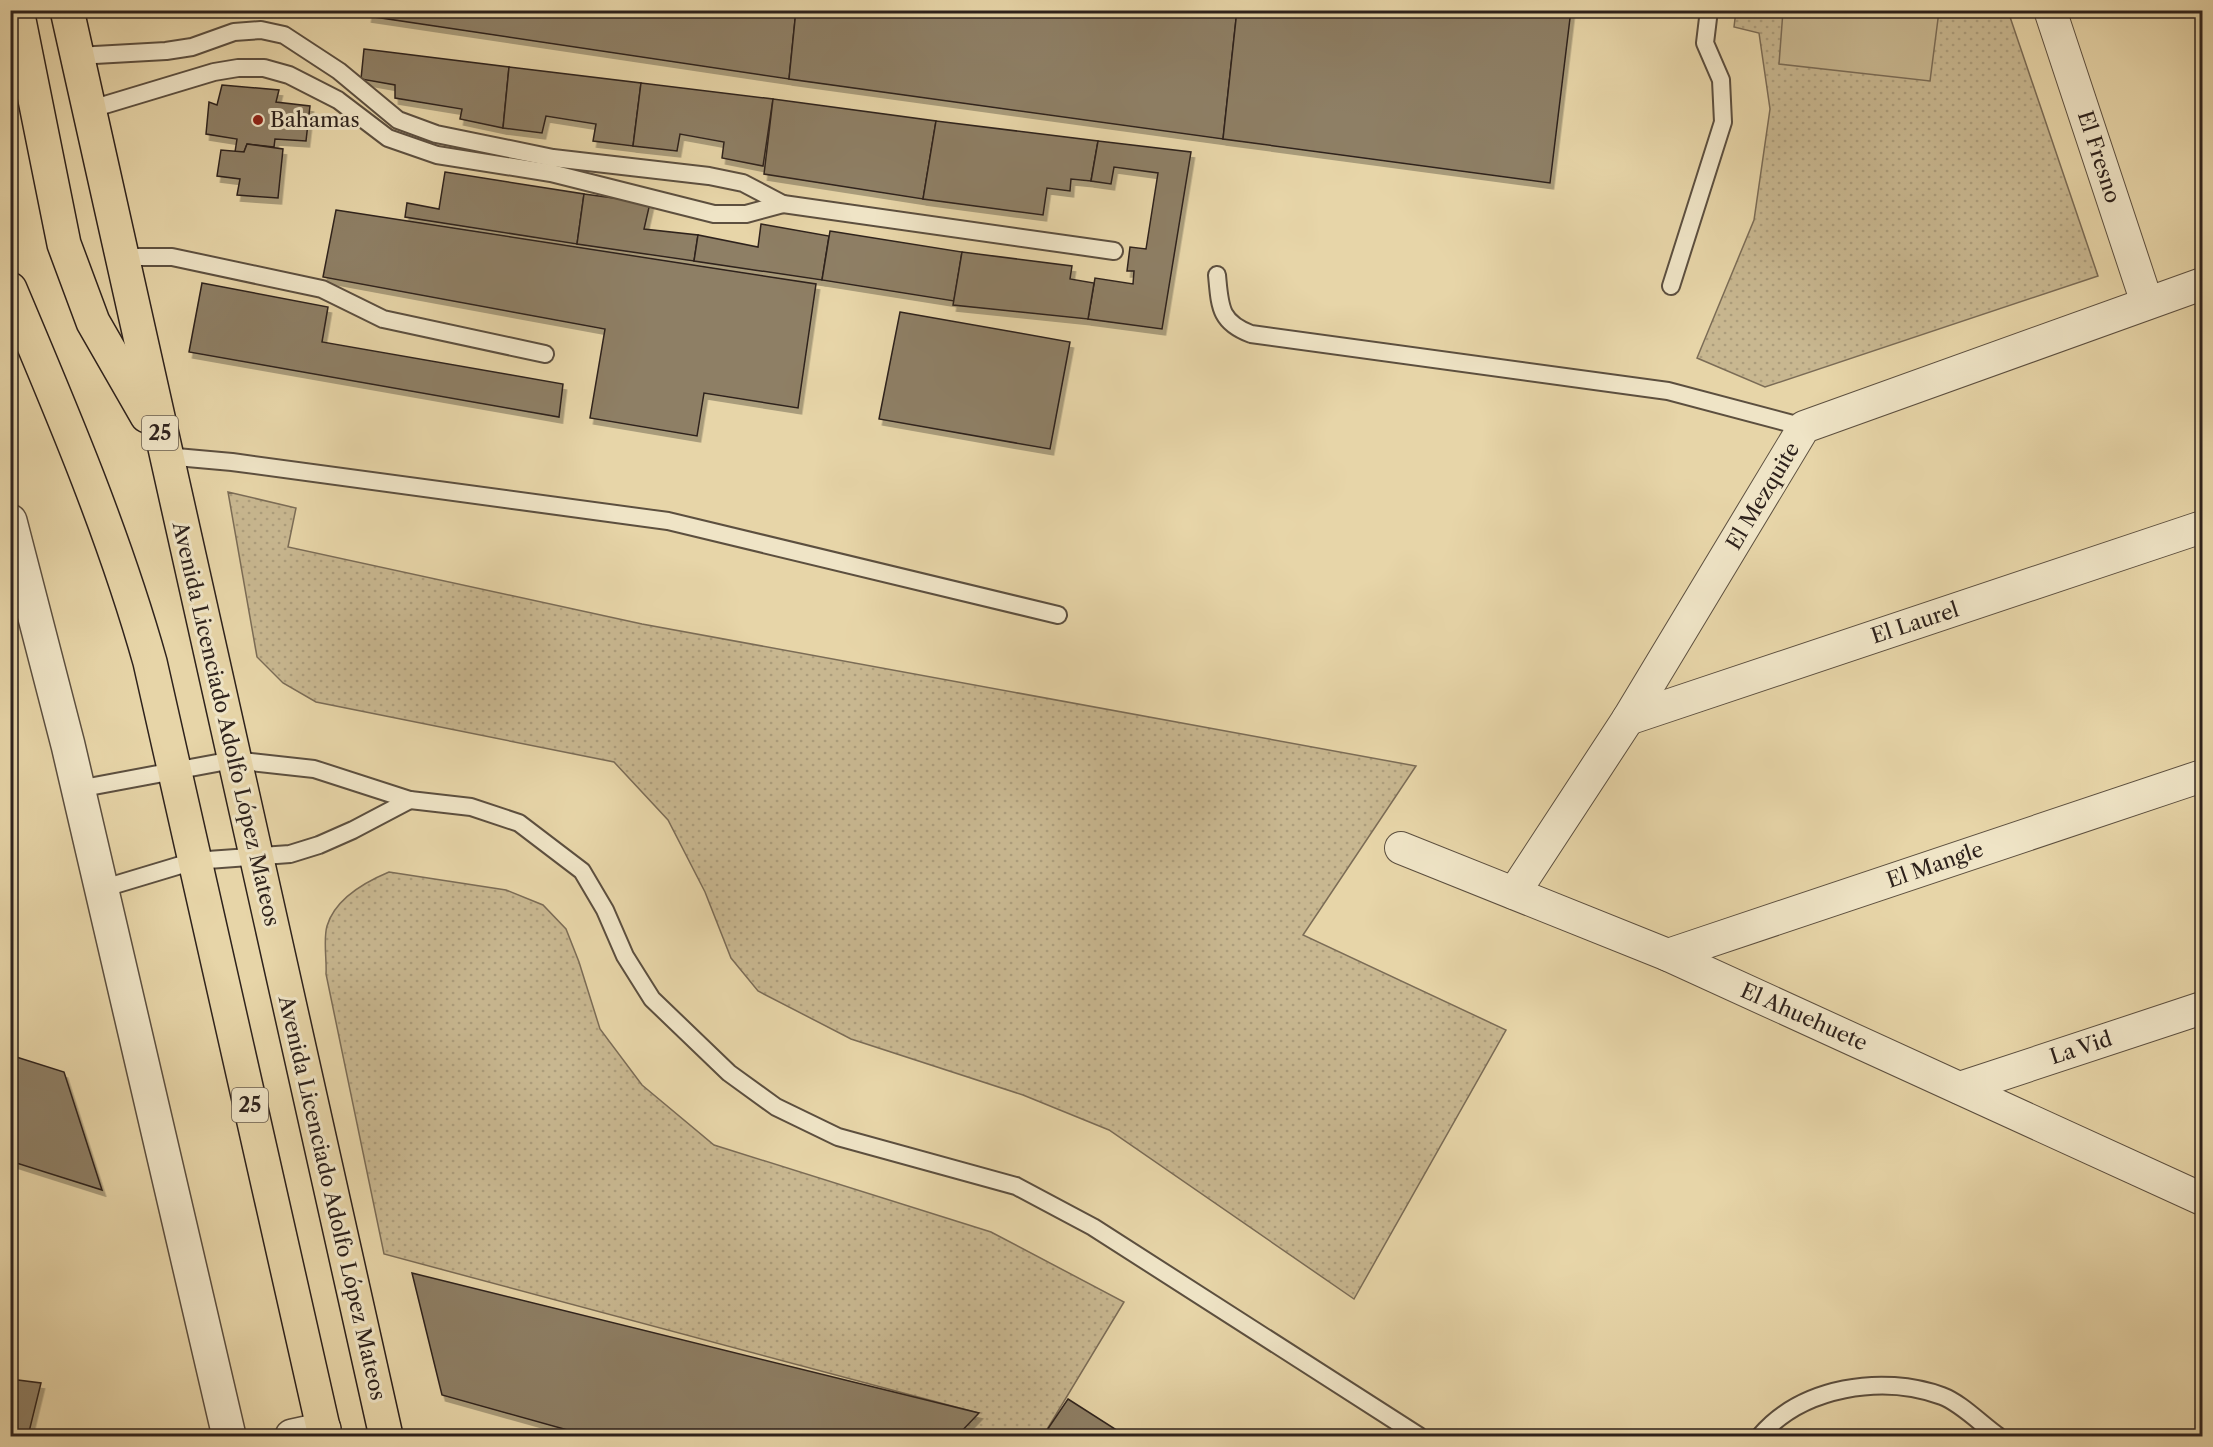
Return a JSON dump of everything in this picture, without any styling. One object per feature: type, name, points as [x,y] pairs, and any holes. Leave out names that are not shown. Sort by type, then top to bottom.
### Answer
[{"type":"main road","points":[[17,10],[64,244],[93,322],[164,450]]},
{"type":"main road","name":"Avenida Licenciado Adolfo López Mateos","points":[[67,10],[386,1437]]},
{"type":"main road","name":"25","points":[[10,289],[101,509],[129,588],[150,662],[324,1433]]},
{"type":"street","name":"El Fresno","points":[[2050,10],[2147,303]]},
{"type":"street","name":"El Mezquite","points":[[1514,893],[1628,719],[1804,427],[2202,284]]},
{"type":"street","points":[[10,521],[102,889],[229,1437]]},
{"type":"street","name":"El Laurel","points":[[1628,719],[2202,527]]},
{"type":"street","name":"El Mangle","points":[[1668,955],[2202,776]]},
{"type":"street","name":"El Ahuehuete","points":[[1401,848],[1668,955],[2202,1199]]},
{"type":"street","name":"La Vid","points":[[1960,1088],[2202,1008]]},
{"type":"street","points":[[292,1437],[324,1433]]},
{"type":"lane","points":[[1671,286],[1723,122],[1720,80],[1705,43],[1709,10]]},
{"type":"lane","points":[[77,56],[166,51],[192,47],[234,32],[261,30],[284,35],[339,71],[398,120],[436,134],[553,158],[709,176],[743,183],[783,204],[1114,251]]},
{"type":"lane","points":[[88,110],[214,72],[238,68],[264,68],[289,75],[338,100],[388,138],[437,155],[550,173],[714,214],[746,214],[783,204]]},
{"type":"lane","points":[[121,257],[172,256],[322,289],[383,319],[545,354]]},
{"type":"lane","points":[[1217,276],[1221,310],[1229,322],[1251,334],[1668,391],[1804,427]]},
{"type":"lane","points":[[164,450],[244,464],[668,521],[1058,615]]},
{"type":"lane","points":[[78,789],[174,773],[233,760],[314,769],[410,800],[471,807],[519,823],[559,851],[582,871],[605,910],[625,956],[652,999],[729,1073],[776,1107],[837,1137],[1016,1186],[1093,1227],[1419,1437]]},
{"type":"lane","points":[[102,889],[194,861],[290,854],[319,845],[410,800]]},
{"type":"lane","points":[[1760,1437],[1774,1420],[1831,1390],[1905,1385],[1944,1397],[1998,1437]]},
{"type":"shaded area","points":[[1736,11],[2008,11],[2098,276],[1765,387],[1697,358],[1754,220],[1770,109],[1759,33],[1734,27]]},
{"type":"shaded area","points":[[1783,11],[1939,11],[1930,81],[1779,64]]},
{"type":"shaded area","points":[[228,492],[296,508],[288,547],[642,624],[1416,766],[1303,935],[1506,1030],[1354,1299],[1109,1130],[1023,1095],[851,1039],[758,991],[731,958],[705,892],[668,820],[614,762],[316,702],[283,683],[257,657]]},
{"type":"shaded area","points":[[389,872],[506,890],[543,905],[566,929],[600,1029],[642,1085],[714,1145],[991,1232],[1124,1302],[1043,1436],[957,1436],[978,1413],[384,1254],[326,974],[325,944],[327,926],[331,916],[344,900],[361,886]]},
{"type":"building","points":[[369,10],[796,10],[789,79],[368,16]]},
{"type":"building","points":[[796,10],[1237,10],[1223,139],[789,79]]},
{"type":"building","points":[[1237,10],[1571,10],[1550,183],[1223,139]]},
{"type":"building","points":[[364,49],[509,67],[503,128],[460,119],[462,109],[395,98],[395,85],[361,79]]},
{"type":"building","points":[[509,67],[641,83],[633,146],[593,141],[596,124],[546,116],[542,133],[503,128]]},
{"type":"building","points":[[641,83],[773,99],[763,166],[722,158],[724,142],[680,134],[677,151],[633,146]]},
{"type":"building","name":"Bahamas","points":[[222,85],[279,90],[276,102],[310,106],[306,141],[275,139],[274,147],[247,144],[244,152],[235,152],[237,139],[206,134],[209,102],[217,105]]},
{"type":"building","points":[[773,99],[936,121],[923,199],[764,174]]},
{"type":"building","points":[[936,121],[1098,141],[1091,181],[1071,179],[1070,191],[1047,188],[1043,215],[923,199]]},
{"type":"building","points":[[1098,141],[1191,152],[1162,329],[1088,319],[1095,278],[1133,284],[1134,271],[1127,271],[1130,247],[1146,249],[1158,173],[1114,167],[1111,184],[1091,181]]},
{"type":"building","points":[[247,144],[283,149],[278,198],[237,195],[240,179],[217,176],[221,150],[244,152]]},
{"type":"building","points":[[445,172],[584,194],[577,244],[405,217],[407,203],[439,209]]},
{"type":"building","points":[[584,194],[650,203],[644,229],[698,235],[694,261],[577,244]]},
{"type":"building","points":[[336,210],[816,284],[798,408],[704,393],[697,436],[590,418],[605,329],[323,277]]},
{"type":"building","points":[[761,224],[829,236],[822,280],[694,261],[698,235],[758,247]]},
{"type":"building","points":[[830,231],[962,252],[954,301],[822,280]]},
{"type":"building","points":[[962,252],[1072,266],[1070,279],[1094,283],[1088,319],[953,305]]},
{"type":"building","points":[[202,283],[328,307],[322,342],[563,384],[559,417],[189,352]]},
{"type":"building","points":[[900,312],[1070,342],[1050,449],[879,419]]},
{"type":"building","points":[[10,1055],[64,1072],[102,1190],[10,1161]]},
{"type":"building","points":[[412,1273],[979,1413],[957,1436],[589,1436],[442,1395]]},
{"type":"building","points":[[10,1379],[41,1383],[28,1436],[10,1436]]},
{"type":"building","points":[[1068,1399],[1126,1436],[1043,1436]]},
{"type":"place","name":"Bahamas","points":[[258,120]]}]
